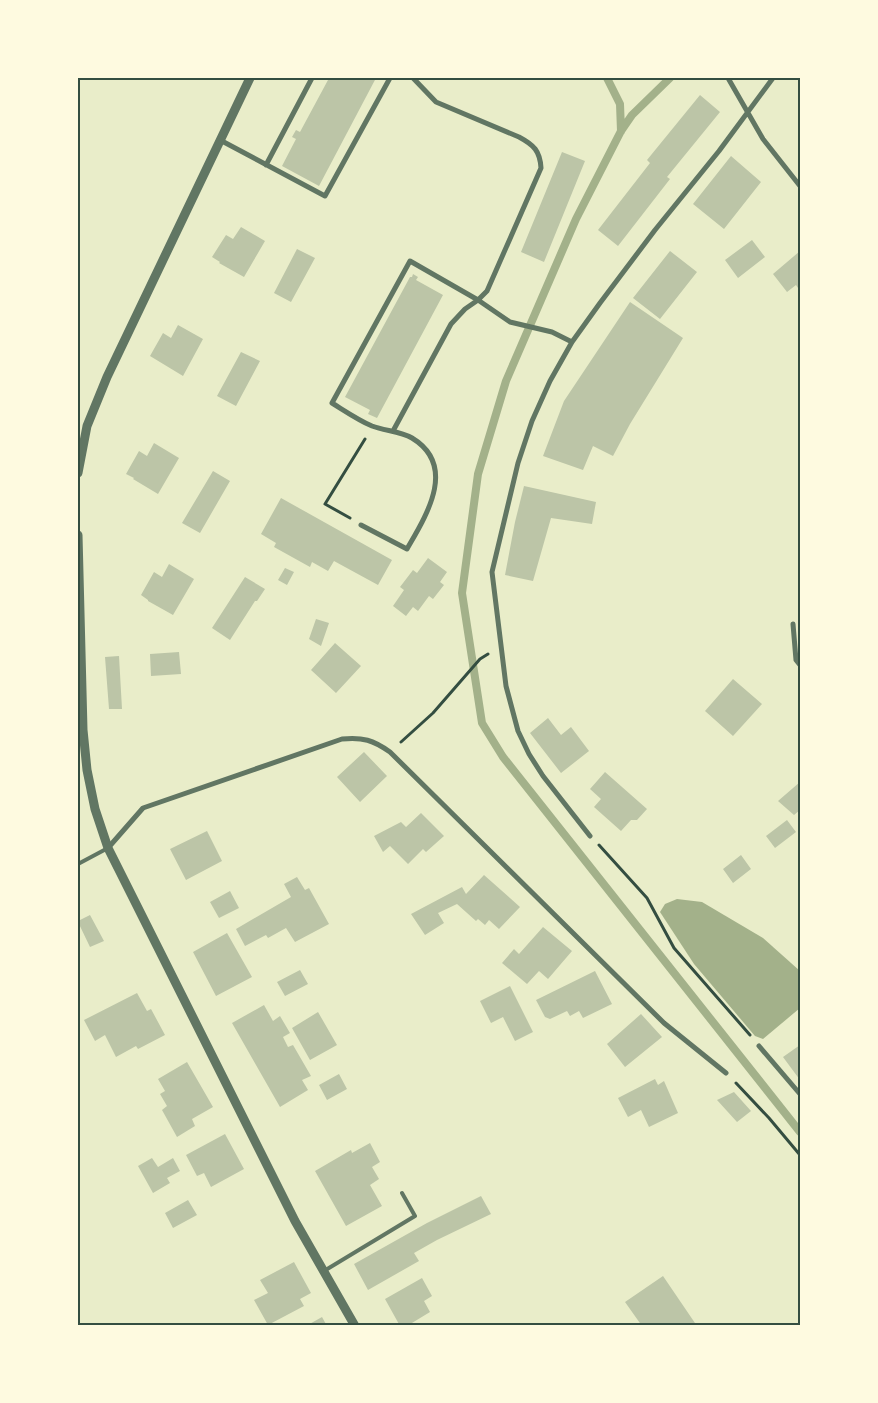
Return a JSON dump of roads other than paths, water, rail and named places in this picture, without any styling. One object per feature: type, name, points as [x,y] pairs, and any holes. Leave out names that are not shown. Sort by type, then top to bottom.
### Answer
[{"type":"street","points":[[78,474],[87,426],[107,377],[250,78]]},
{"type":"street","points":[[266,165],[312,78]]},
{"type":"street","points":[[220,140],[325,196],[390,78]]},
{"type":"street","points":[[393,431],[451,324],[464,309],[478,300],[486,291],[541,168],[536,149],[530,143],[436,102],[413,78]]},
{"type":"street","points":[[728,78],[763,139],[800,186]]},
{"type":"street","points":[[590,836],[543,776],[529,754],[518,731],[506,686],[492,572],[518,463],[532,421],[550,381],[572,342],[655,230],[747,114],[773,78]]},
{"type":"street","points":[[361,525],[407,549],[427,515],[436,481],[431,457],[412,438],[373,426],[332,403],[410,261],[478,300],[510,322],[552,332],[572,342]]},
{"type":"street","points":[[78,535],[80,730],[95,809],[108,848],[295,1221],[355,1326]]},
{"type":"street","points":[[792,624],[796,660],[800,665]]},
{"type":"street","points":[[108,848],[143,808],[342,739],[366,739],[390,752],[664,1023],[726,1073]]},
{"type":"street","points":[[759,1046],[800,1094]]},
{"type":"lane","points":[[78,864],[108,848]]},
{"type":"lane","points":[[324,1271],[415,1216],[402,1193]]},
{"type":"waterway","points":[[607,78],[620,104],[621,131]]},
{"type":"waterway","points":[[670,78],[632,115],[621,131],[576,219],[506,381],[478,474],[462,593],[482,723],[503,757],[800,1132]]}]
